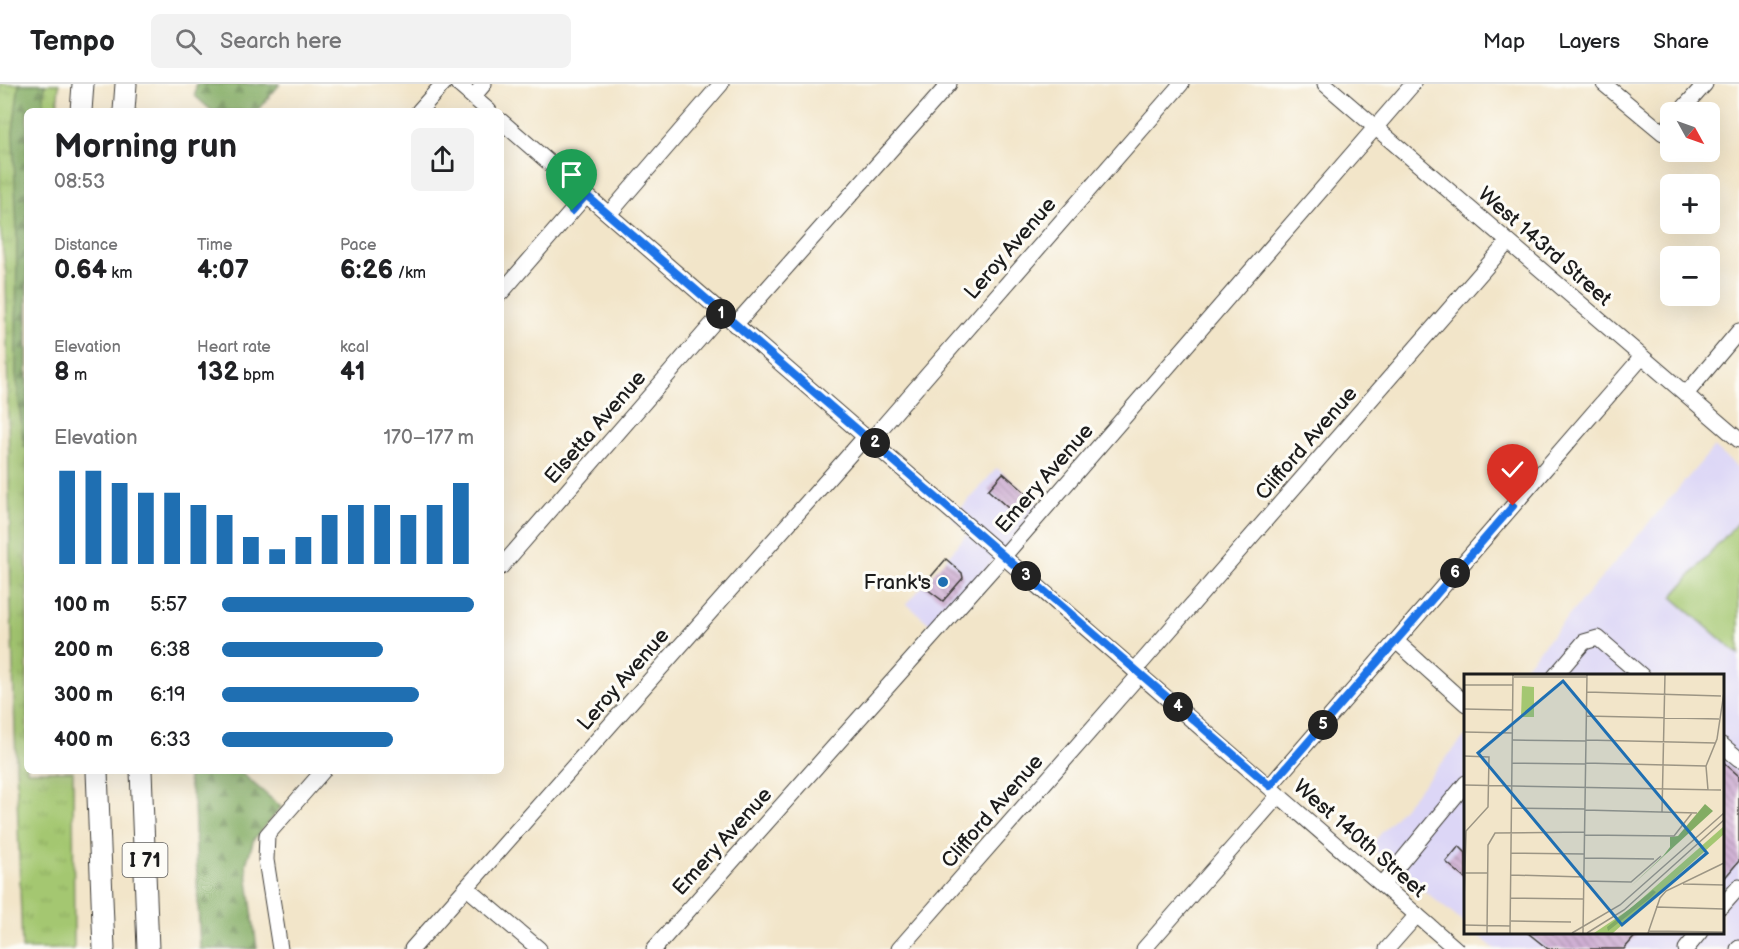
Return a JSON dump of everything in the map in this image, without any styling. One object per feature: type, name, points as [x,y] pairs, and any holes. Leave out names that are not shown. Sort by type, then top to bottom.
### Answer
[{"type":"highway","points":[[81,108],[83,84]]},
{"type":"highway","points":[[124,108],[126,84]]},
{"type":"highway","name":"I 71","points":[[97,774],[104,949]]},
{"type":"highway","name":"I 71","points":[[141,774],[148,949]]},
{"type":"highway","points":[[91,949],[98,804]]},
{"type":"highway","points":[[145,868],[153,949]]},
{"type":"street","points":[[422,108],[443,84]]},
{"type":"street","points":[[458,84],[486,108]]},
{"type":"street","points":[[473,97],[484,84]]},
{"type":"street","points":[[609,214],[721,84]]},
{"type":"street","points":[[735,325],[949,84]]},
{"type":"street","name":"Leroy Avenue","points":[[412,949],[1182,84]]},
{"type":"street","name":"West 143rd Street","points":[[1325,84],[1739,440]]},
{"type":"street","name":"Emery Avenue","points":[[654,949],[1003,557],[1413,84]]},
{"type":"street","points":[[1604,84],[1660,123]]},
{"type":"street","points":[[1689,102],[1705,84]]},
{"type":"street","name":"West 140th Street","points":[[504,124],[1456,949]]},
{"type":"street","points":[[504,289],[586,195]]},
{"type":"street","name":"Clifford Avenue","points":[[899,949],[1508,242]]},
{"type":"street","name":"Elsetta Avenue","points":[[504,564],[721,314]]},
{"type":"street","points":[[1686,394],[1739,332]]},
{"type":"street","points":[[1144,949],[1396,641],[1642,357]]},
{"type":"street","points":[[1557,674],[1584,642],[1598,638],[1640,674]]},
{"type":"street","points":[[1396,641],[1464,702]]},
{"type":"street","points":[[1724,747],[1739,759]]},
{"type":"street","points":[[280,949],[266,860],[267,835],[320,774]]},
{"type":"street","points":[[1382,885],[1464,785]]},
{"type":"street","points":[[1724,904],[1739,887]]},
{"type":"street","points":[[467,888],[539,949]]},
{"type":"street","points":[[1387,949],[1417,915]]},
{"type":"street","points":[[1686,949],[1699,934]]},
{"type":"shaded area","points":[[1714,447],[1739,469],[1739,949],[1495,949],[1476,934],[1724,934],[1724,674],[1519,674]]},
{"type":"shaded area","points":[[997,468],[1041,506],[934,628],[907,604],[968,533],[952,518]]},
{"type":"shaded area","points":[[1464,737],[1464,923],[1370,846]]},
{"type":"green space","points":[[0,84],[59,84],[57,108],[24,108],[24,774],[73,774],[74,949],[22,949],[11,603],[6,275],[0,226]]},
{"type":"green space","points":[[19,84],[45,84],[43,108],[24,108],[24,447],[16,373],[17,230],[13,132]]},
{"type":"green space","points":[[196,84],[280,84],[260,108],[209,108],[195,96]]},
{"type":"green space","points":[[1737,523],[1739,525],[1739,655],[1672,597]]},
{"type":"green space","points":[[187,774],[242,774],[281,807],[254,839],[246,864],[257,949],[200,949],[194,803]]},
{"type":"building","points":[[1003,473],[1032,498],[1017,516],[988,490]]},
{"type":"building","name":"Frank's","points":[[946,559],[962,573],[963,578],[943,601],[923,586]]},
{"type":"building","points":[[1724,763],[1739,776],[1739,861],[1724,879]]},
{"type":"building","points":[[1459,846],[1464,851],[1464,877],[1446,862]]},
{"type":"building","points":[[1529,934],[1637,934],[1624,949],[1548,949]]},
{"type":"place","name":"Frank's","points":[[943,582]]},
{"type":"route","points":[[572,211],[586,195],[1270,786],[1513,506]]}]
